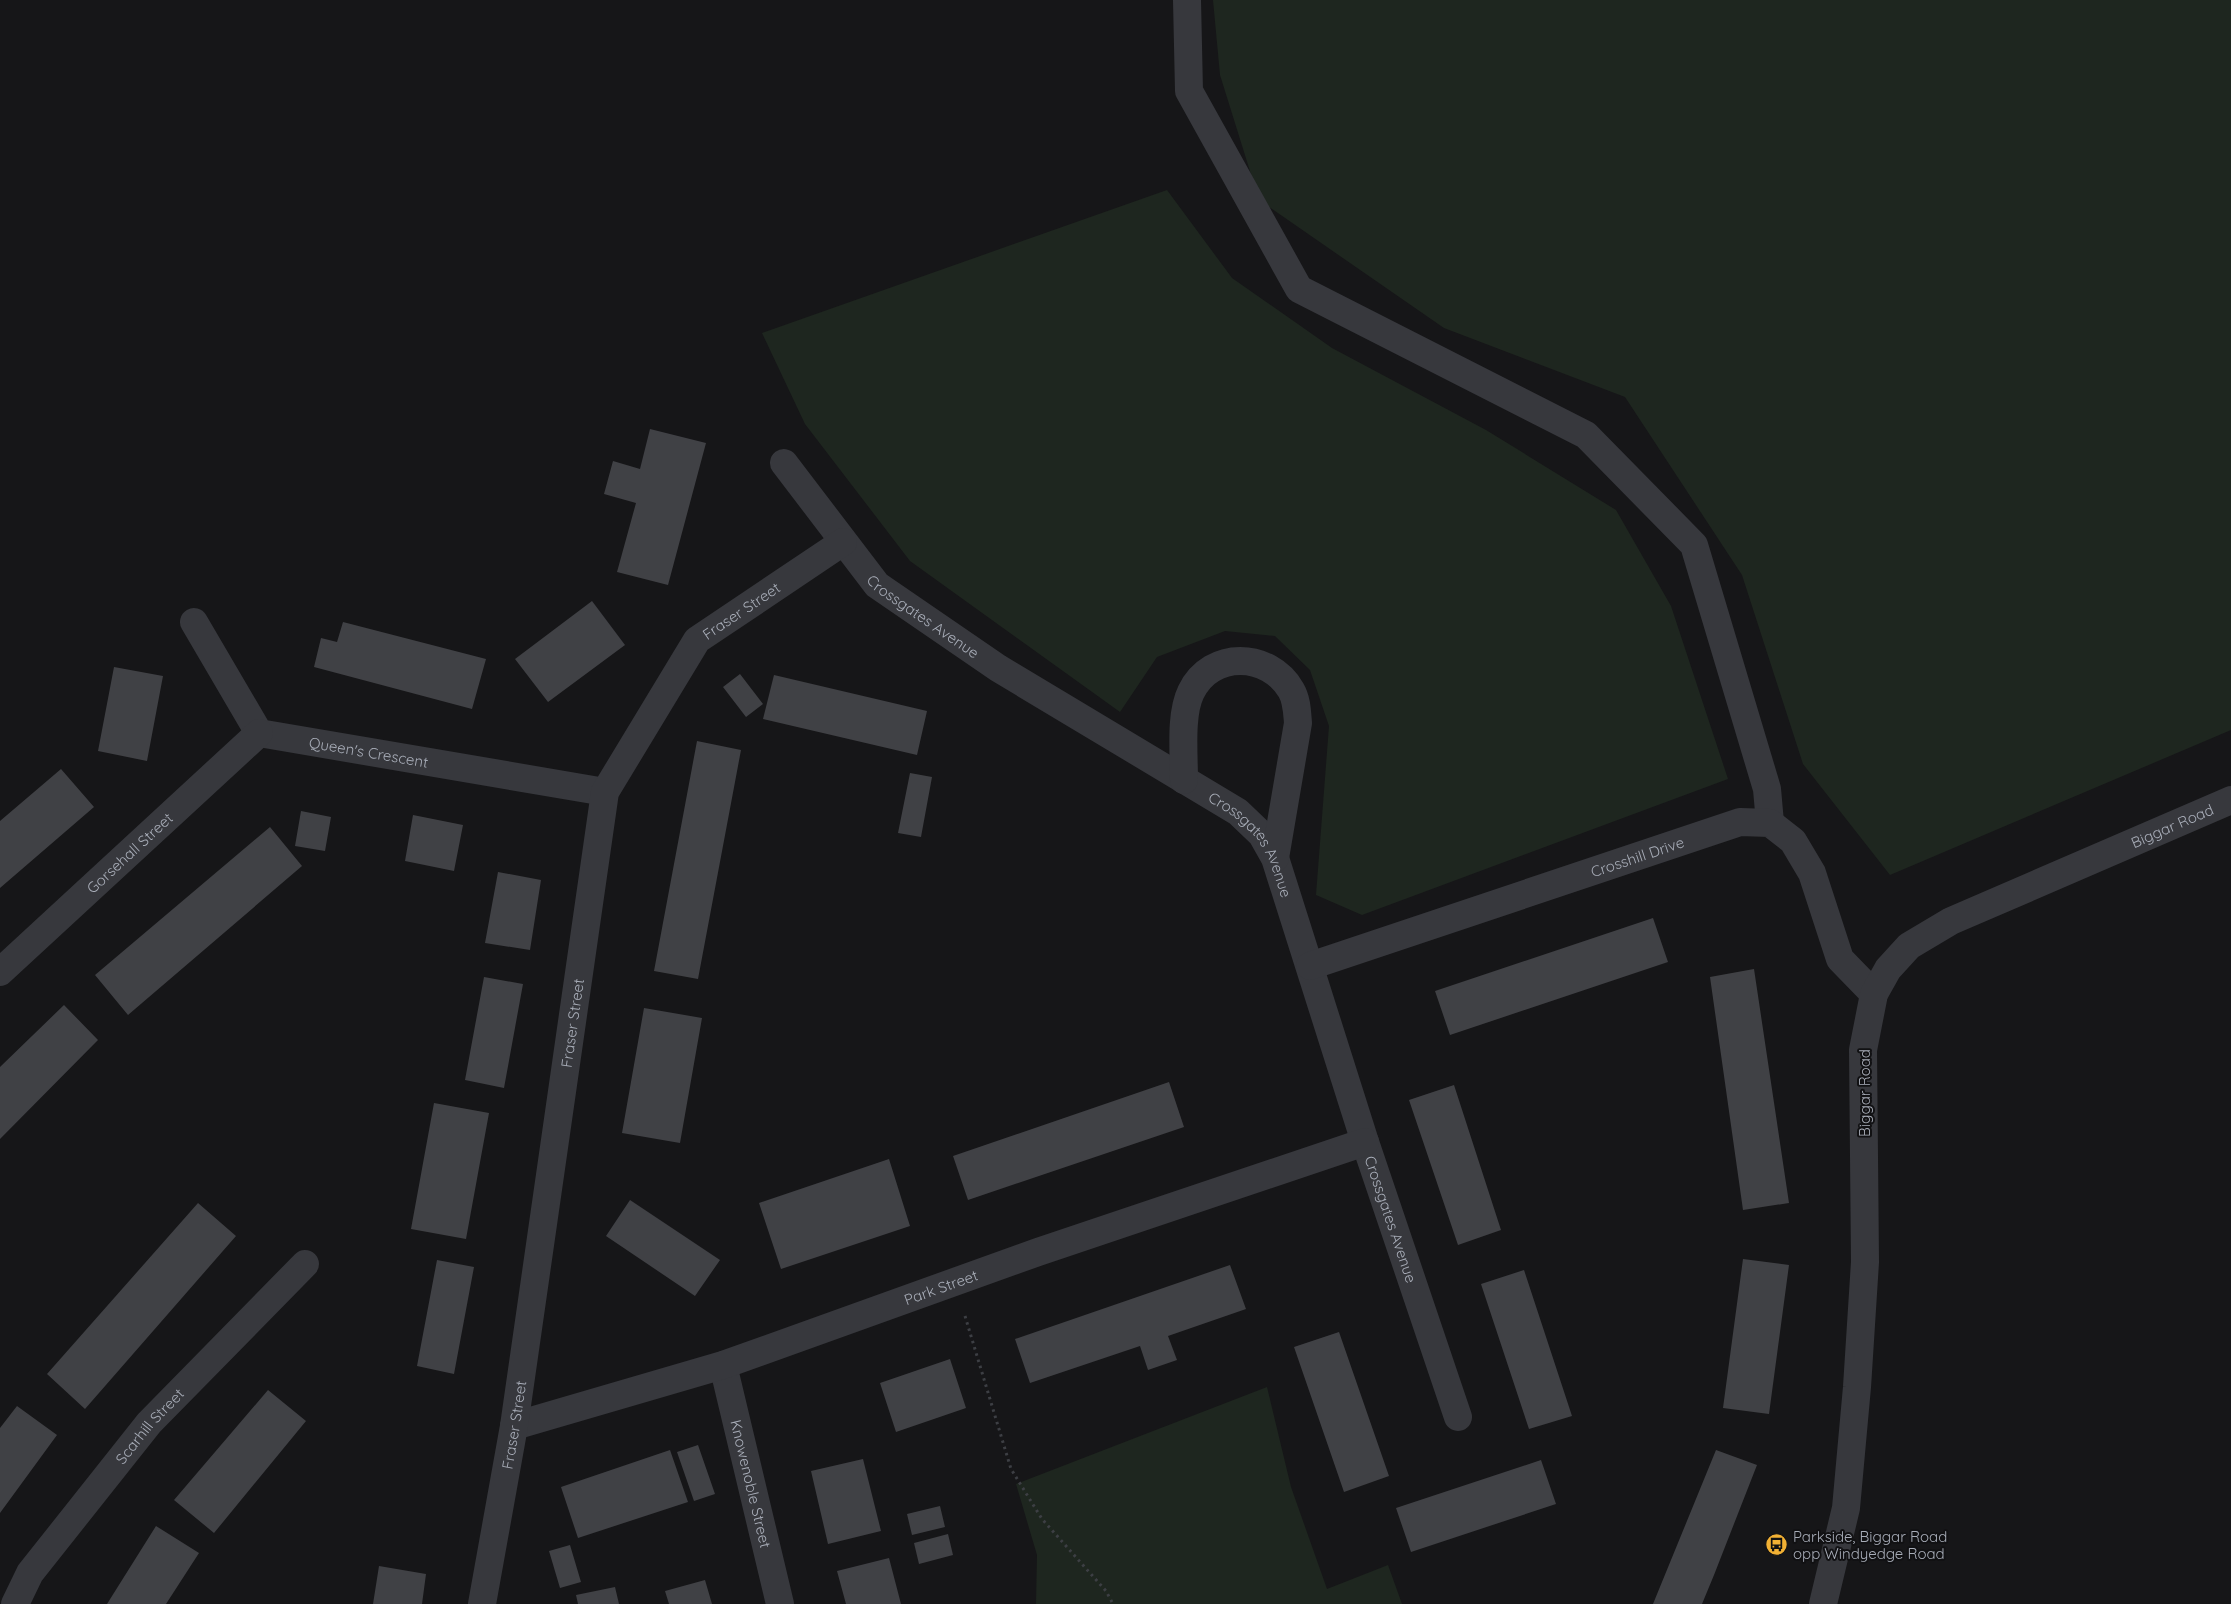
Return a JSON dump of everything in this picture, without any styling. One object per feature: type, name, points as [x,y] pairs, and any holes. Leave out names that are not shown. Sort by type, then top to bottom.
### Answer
[{"type":"street","points":[[1187,0],[1189,91],[1299,289],[1586,435],[1694,545],[1767,789],[1770,822],[1792,841],[1804,857],[1812,872],[1840,959],[1874,994]]},
{"type":"street","name":"Crossgates Avenue","points":[[784,463],[877,585],[998,668],[1238,812],[1262,834],[1275,858],[1365,1142],[1458,1417]]},
{"type":"street","name":"Fraser Street","points":[[482,1604],[514,1426],[605,792],[697,640],[843,542]]},
{"type":"street","points":[[194,622],[259,733]]},
{"type":"street","points":[[1184,780],[1186,709],[1191,692],[1202,676],[1217,666],[1232,661],[1254,661],[1271,668],[1283,678],[1292,691],[1297,707],[1298,723],[1275,858]]},
{"type":"street","name":"Queen's Crescent","points":[[259,733],[605,792]]},
{"type":"street","name":"Gorsehall Street","points":[[0,972],[259,733]]},
{"type":"street","name":"Biggar Road","points":[[1823,1604],[1846,1508],[1857,1387],[1866,1262],[1863,1050],[1874,994],[1888,969],[1909,946],[1951,921],[2231,800]]},
{"type":"street","name":"Crosshill Drive","points":[[1310,966],[1740,822],[1770,822]]},
{"type":"street","name":"Park Street","points":[[514,1426],[723,1365],[955,1282],[1365,1142]]},
{"type":"street","name":"Scarhill Street","points":[[15,1604],[30,1573],[149,1423],[305,1264]]},
{"type":"street","name":"Knowenoble Street","points":[[723,1365],[780,1604]]},
{"type":"path","points":[[955,1282],[1011,1468],[1042,1519],[1106,1591],[1113,1604]]},
{"type":"shaded area","points":[[1213,0],[2231,0],[2231,730],[1890,875],[1803,764],[1742,575],[1625,397],[1444,328],[1259,200],[1220,75]]},
{"type":"shaded area","points":[[1167,190],[1232,278],[1332,348],[1486,430],[1616,510],[1671,606],[1728,779],[1362,915],[1316,895],[1329,726],[1310,670],[1275,636],[1225,631],[1157,657],[1120,712],[910,561],[805,424],[762,333]]},
{"type":"shaded area","points":[[1267,1387],[1291,1487],[1327,1589],[1388,1565],[1402,1604],[1036,1604],[1037,1555],[1016,1484]]},
{"type":"building","points":[[650,429],[706,443],[668,585],[617,572],[636,503],[604,494],[613,461],[640,469]]},
{"type":"building","points":[[592,601],[625,645],[548,702],[515,659]]},
{"type":"building","points":[[343,622],[486,659],[472,709],[314,667],[321,638],[337,642]]},
{"type":"building","points":[[114,667],[163,676],[147,761],[98,751]]},
{"type":"building","points":[[740,674],[763,704],[746,717],[723,687]]},
{"type":"building","points":[[774,675],[927,711],[917,755],[763,719]]},
{"type":"building","points":[[697,741],[741,750],[698,979],[654,971]]},
{"type":"building","points":[[61,769],[94,807],[0,888],[0,821]]},
{"type":"building","points":[[910,773],[932,777],[921,837],[898,833]]},
{"type":"building","points":[[301,811],[331,817],[325,851],[295,846]]},
{"type":"building","points":[[413,815],[463,825],[454,871],[405,861]]},
{"type":"building","points":[[270,827],[302,866],[128,1015],[95,975]]},
{"type":"building","points":[[498,872],[541,880],[530,950],[485,943]]},
{"type":"building","points":[[1653,918],[1668,962],[1450,1035],[1435,991]]},
{"type":"building","points":[[1754,969],[1789,1203],[1743,1210],[1710,977]]},
{"type":"building","points":[[484,977],[523,984],[504,1088],[465,1080]]},
{"type":"building","points":[[64,1005],[98,1040],[0,1139],[0,1067]]},
{"type":"building","points":[[644,1008],[702,1018],[680,1143],[622,1133]]},
{"type":"building","points":[[1169,1082],[1184,1127],[968,1200],[953,1156]]},
{"type":"building","points":[[1454,1085],[1501,1230],[1458,1245],[1409,1100]]},
{"type":"building","points":[[434,1103],[489,1113],[466,1239],[411,1229]]},
{"type":"building","points":[[889,1159],[910,1226],[781,1269],[759,1203]]},
{"type":"building","points":[[630,1200],[720,1260],[695,1296],[606,1236]]},
{"type":"building","points":[[198,1203],[236,1236],[85,1409],[47,1374]]},
{"type":"building","points":[[1743,1259],[1789,1265],[1769,1414],[1723,1408]]},
{"type":"building","points":[[437,1260],[474,1267],[454,1374],[417,1366]]},
{"type":"building","points":[[1230,1265],[1246,1309],[1168,1336],[1177,1360],[1148,1370],[1140,1346],[1030,1383],[1015,1339]]},
{"type":"building","points":[[1524,1270],[1572,1416],[1529,1429],[1481,1284]]},
{"type":"building","points":[[1339,1332],[1389,1476],[1344,1492],[1294,1347]]},
{"type":"building","points":[[950,1359],[966,1408],[896,1432],[880,1383]]},
{"type":"building","points":[[268,1390],[306,1421],[214,1533],[174,1500]]},
{"type":"building","points":[[17,1406],[57,1435],[0,1513],[0,1428]]},
{"type":"building","points":[[698,1445],[715,1494],[694,1501],[677,1452]]},
{"type":"building","points":[[670,1450],[688,1502],[578,1538],[561,1487]]},
{"type":"building","points":[[1716,1450],[1757,1465],[1714,1575],[1702,1604],[1653,1604]]},
{"type":"building","points":[[863,1459],[881,1531],[828,1544],[811,1471]]},
{"type":"building","points":[[1541,1460],[1556,1504],[1411,1552],[1396,1508]]},
{"type":"building","points":[[940,1506],[945,1527],[912,1535],[907,1514]]},
{"type":"building","points":[[156,1526],[199,1553],[166,1604],[107,1604]]},
{"type":"building","points":[[948,1534],[953,1555],[919,1564],[914,1543]]},
{"type":"building","points":[[570,1545],[581,1582],[560,1588],[549,1551]]},
{"type":"building","points":[[889,1558],[901,1604],[846,1604],[837,1571]]},
{"type":"building","points":[[379,1566],[426,1574],[422,1604],[373,1604]]},
{"type":"building","points":[[705,1580],[712,1604],[669,1604],[665,1591]]},
{"type":"building","points":[[615,1587],[619,1604],[578,1604],[576,1595]]},
{"type":"place","name":"Parkside, Biggar Road opp Windyedge Road","points":[[1777,1545]]}]
